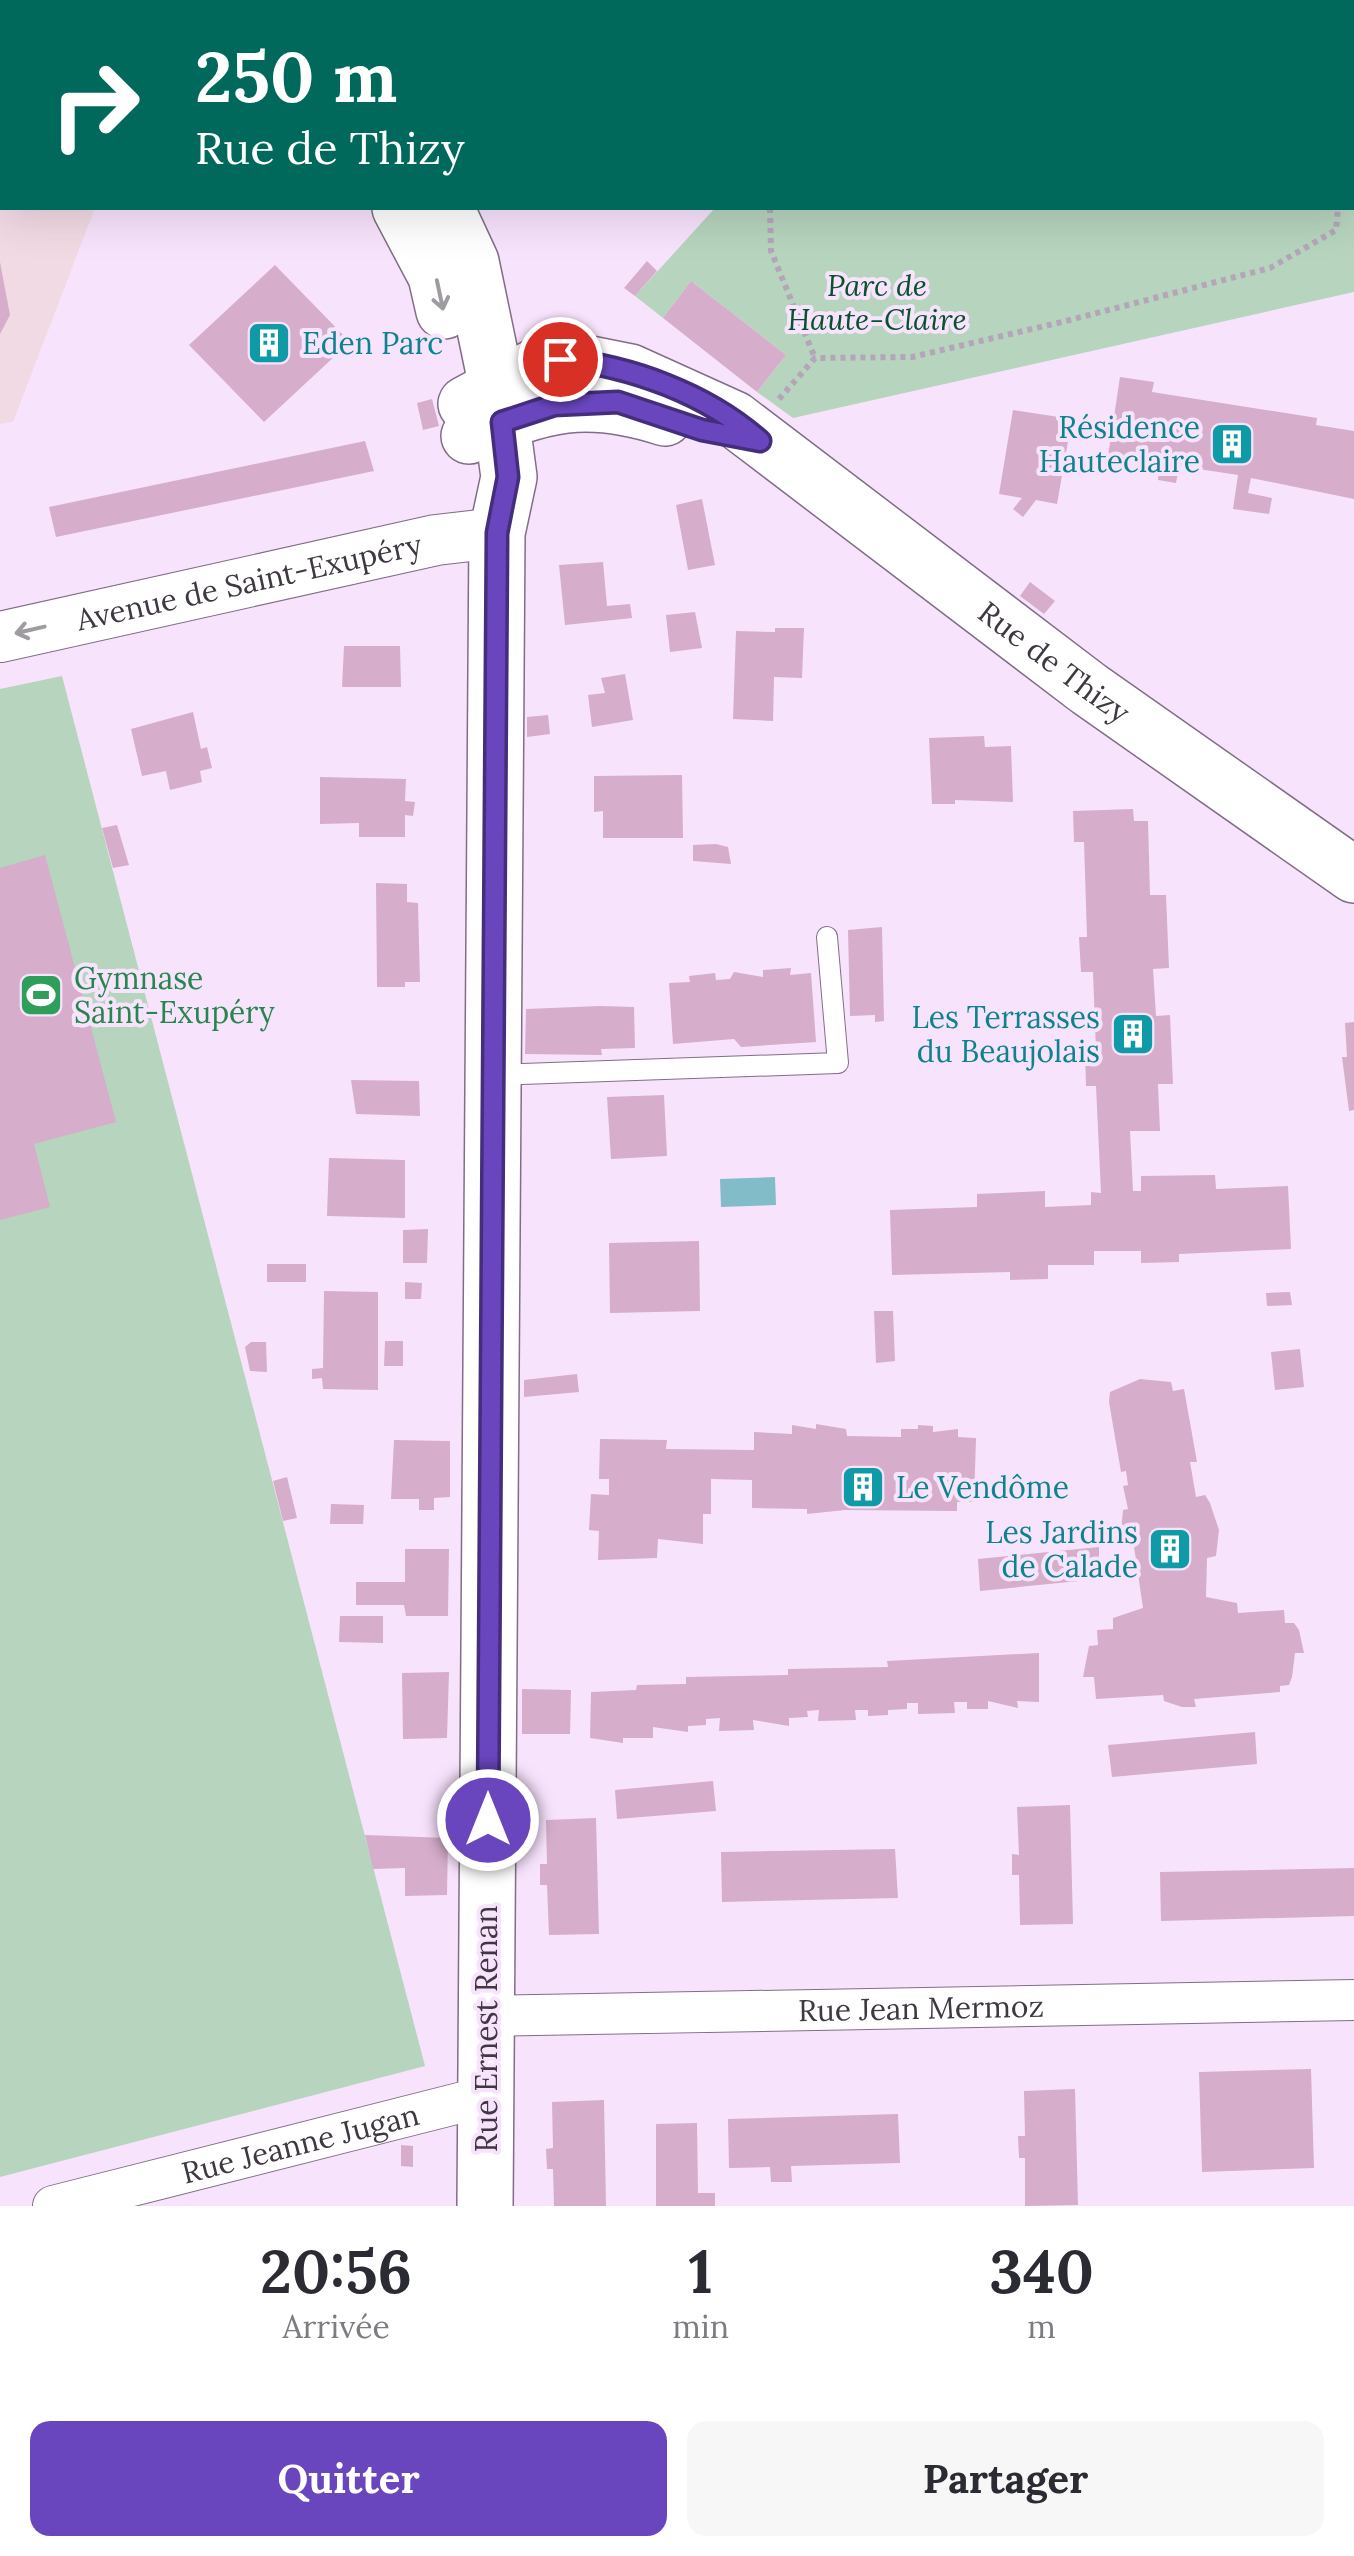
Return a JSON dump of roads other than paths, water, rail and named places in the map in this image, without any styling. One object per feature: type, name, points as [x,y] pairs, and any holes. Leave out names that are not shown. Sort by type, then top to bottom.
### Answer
[{"type":"main road","points":[[401,210],[436,276],[482,413]]},
{"type":"main road","points":[[447,210],[471,262],[478,295],[482,413]]},
{"type":"main road","points":[[478,295],[560,359]]},
{"type":"main road","points":[[482,413],[546,361],[560,359]]},
{"type":"main road","name":"Rue de Thizy","points":[[560,359],[630,372],[734,419],[767,423],[1089,689],[1354,875]]},
{"type":"main road","name":"Rue de Thizy","points":[[482,413],[618,402],[702,430],[767,423]]},
{"type":"main road","name":"Rue Ernest Renan","points":[[482,413],[497,533],[484,2206]]},
{"type":"street","name":"Avenue de Saint-Exupéry","points":[[0,637],[436,540],[497,533]]},
{"type":"street","name":"Rue Jean Mermoz","points":[[486,2016],[1354,2000]]},
{"type":"street","name":"Rue Jeanne Jugan","points":[[54,2206],[486,2096]]},
{"type":"lane","points":[[494,1075],[838,1063],[827,937]]},
{"type":"water","points":[[775,1177],[776,1205],[721,1207],[720,1179]]},
{"type":"place","name":"Eden Parc","points":[[269,343]]},
{"type":"place","name":"Résidence Hauteclaire","points":[[1232,444]]},
{"type":"place","name":"Gymnase Saint-Exupéry","points":[[41,995]]},
{"type":"place","name":"Les Terrasses du Beaujolais","points":[[1133,1034]]},
{"type":"place","name":"Le Vendôme","points":[[863,1487]]},
{"type":"place","name":"Les Jardins de Calade","points":[[1170,1549]]},
{"type":"park label","name":"Parc de Haute-Claire","points":[[877,302]]}]
